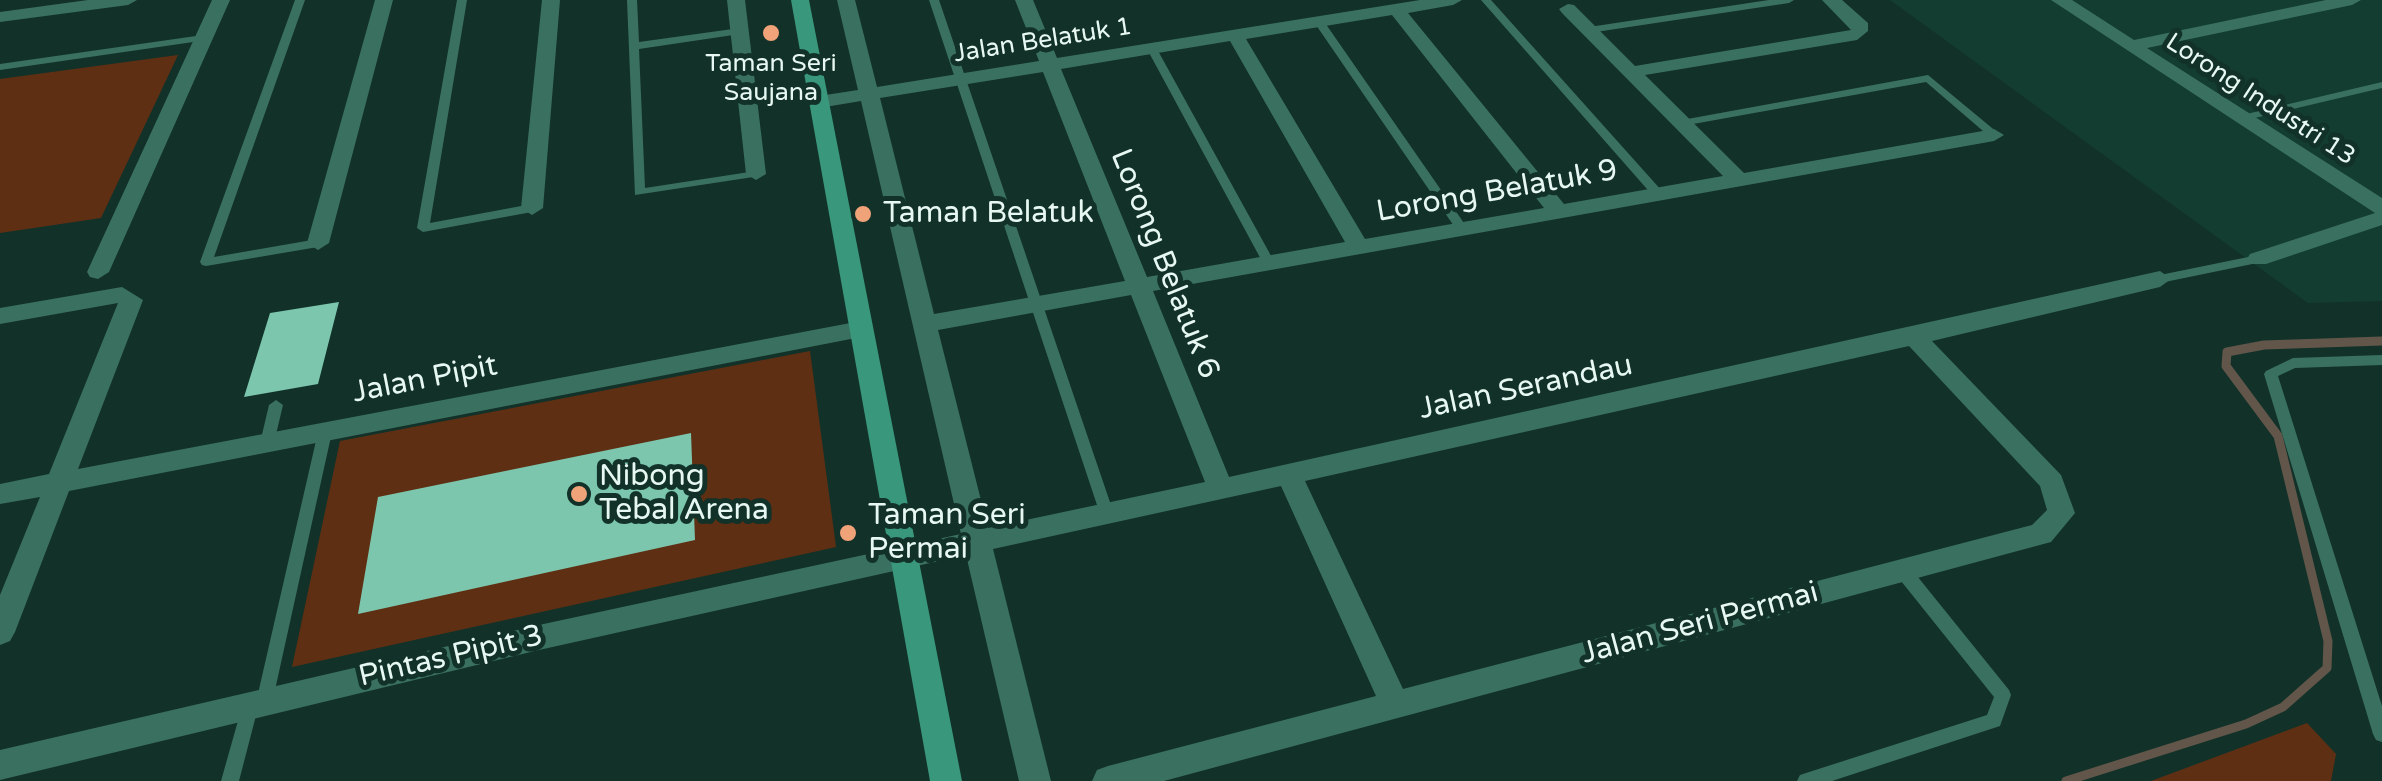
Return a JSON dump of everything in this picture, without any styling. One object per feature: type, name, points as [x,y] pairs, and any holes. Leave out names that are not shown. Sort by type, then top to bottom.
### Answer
[{"type":"main road","points":[[800,0],[944,781]]},
{"type":"street","points":[[0,17],[128,0]]},
{"type":"street","points":[[98,272],[220,0]]},
{"type":"street","points":[[318,244],[384,0]]},
{"type":"street","points":[[532,208],[551,0]]},
{"type":"street","points":[[736,0],[756,174]]},
{"type":"street","points":[[846,0],[1034,781]]},
{"type":"street","name":"Lorong Belatuk 6","points":[[1024,0],[1220,487]]},
{"type":"street","name":"Jalan Belatuk 1","points":[[819,102],[1453,0]]},
{"type":"street","points":[[1631,72],[1858,34],[1862,27],[1831,0]]},
{"type":"street","name":"Lorong Industri 13","points":[[2060,0],[2382,208]]},
{"type":"street","points":[[2131,46],[2352,0]]},
{"type":"street","points":[[1396,9],[1559,212]]},
{"type":"street","points":[[1568,9],[1739,180]]},
{"type":"street","points":[[1234,35],[1359,247]]},
{"type":"street","name":"Lorong Belatuk 9","points":[[924,324],[1994,135]]},
{"type":"street","points":[[2258,259],[2382,218]]},
{"type":"street","name":"Jalan Serandau","points":[[904,556],[1915,338],[2160,279]]},
{"type":"street","points":[[0,316],[122,295],[131,300],[63,482],[0,632]]},
{"type":"street","name":"Jalan Pipit","points":[[0,494],[862,329]]},
{"type":"street","name":"Jalan Seri Permai","points":[[1108,781],[2040,534],[2061,512],[2052,482],[1915,338]]},
{"type":"street","points":[[1288,472],[1395,705]]},
{"type":"street","name":"Pintas Pipit 3","points":[[0,766],[258,701],[904,556]]},
{"type":"lane","points":[[300,0],[206,262],[318,244]]},
{"type":"lane","points":[[462,0],[423,228],[532,208]]},
{"type":"lane","points":[[632,0],[639,192],[756,174]]},
{"type":"lane","points":[[934,0],[1106,511]]},
{"type":"lane","points":[[1486,0],[1658,194]]},
{"type":"lane","points":[[1589,30],[1789,0]]},
{"type":"lane","points":[[1319,22],[1462,229]]},
{"type":"lane","points":[[634,46],[740,31]]},
{"type":"lane","points":[[0,68],[203,38]]},
{"type":"lane","points":[[1152,48],[1269,263]]},
{"type":"lane","name":"Lorong Belatuk 9","points":[[1682,123],[1928,78],[1994,135]]},
{"type":"lane","points":[[2242,118],[2382,86]]},
{"type":"lane","points":[[2160,279],[2258,259]]},
{"type":"lane","points":[[2382,360],[2293,362],[2271,374],[2382,734]]},
{"type":"lane","points":[[267,443],[276,405]]},
{"type":"lane","points":[[230,781],[258,701],[326,432]]},
{"type":"lane","points":[[1806,781],[1994,722],[2003,695],[1902,570]]},
{"type":"shaded area","points":[[1890,0],[2382,0],[2382,301],[2308,303]]},
{"type":"shaded area","points":[[178,55],[101,218],[0,233],[0,79]]},
{"type":"shaded area","name":"Nibong Tebal Arena","points":[[810,351],[836,547],[292,667],[340,441]]},
{"type":"shaded area","points":[[2307,723],[2336,754],[2331,781],[2151,781]]},
{"type":"building","points":[[339,302],[318,384],[244,397],[270,313]]},
{"type":"building","points":[[691,433],[695,540],[358,614],[378,497]]},
{"type":"waterway","points":[[2066,781],[2246,724],[2283,707],[2327,668],[2328,641],[2278,436],[2226,366],[2227,352],[2264,345],[2382,341]]},
{"type":"place","name":"Taman Seri Saujana","points":[[771,33]]},
{"type":"place","name":"Taman Belatuk","points":[[863,214]]},
{"type":"place","name":"Nibong Tebal Arena","points":[[579,494]]},
{"type":"place","name":"Taman Seri Permai","points":[[848,533]]}]
